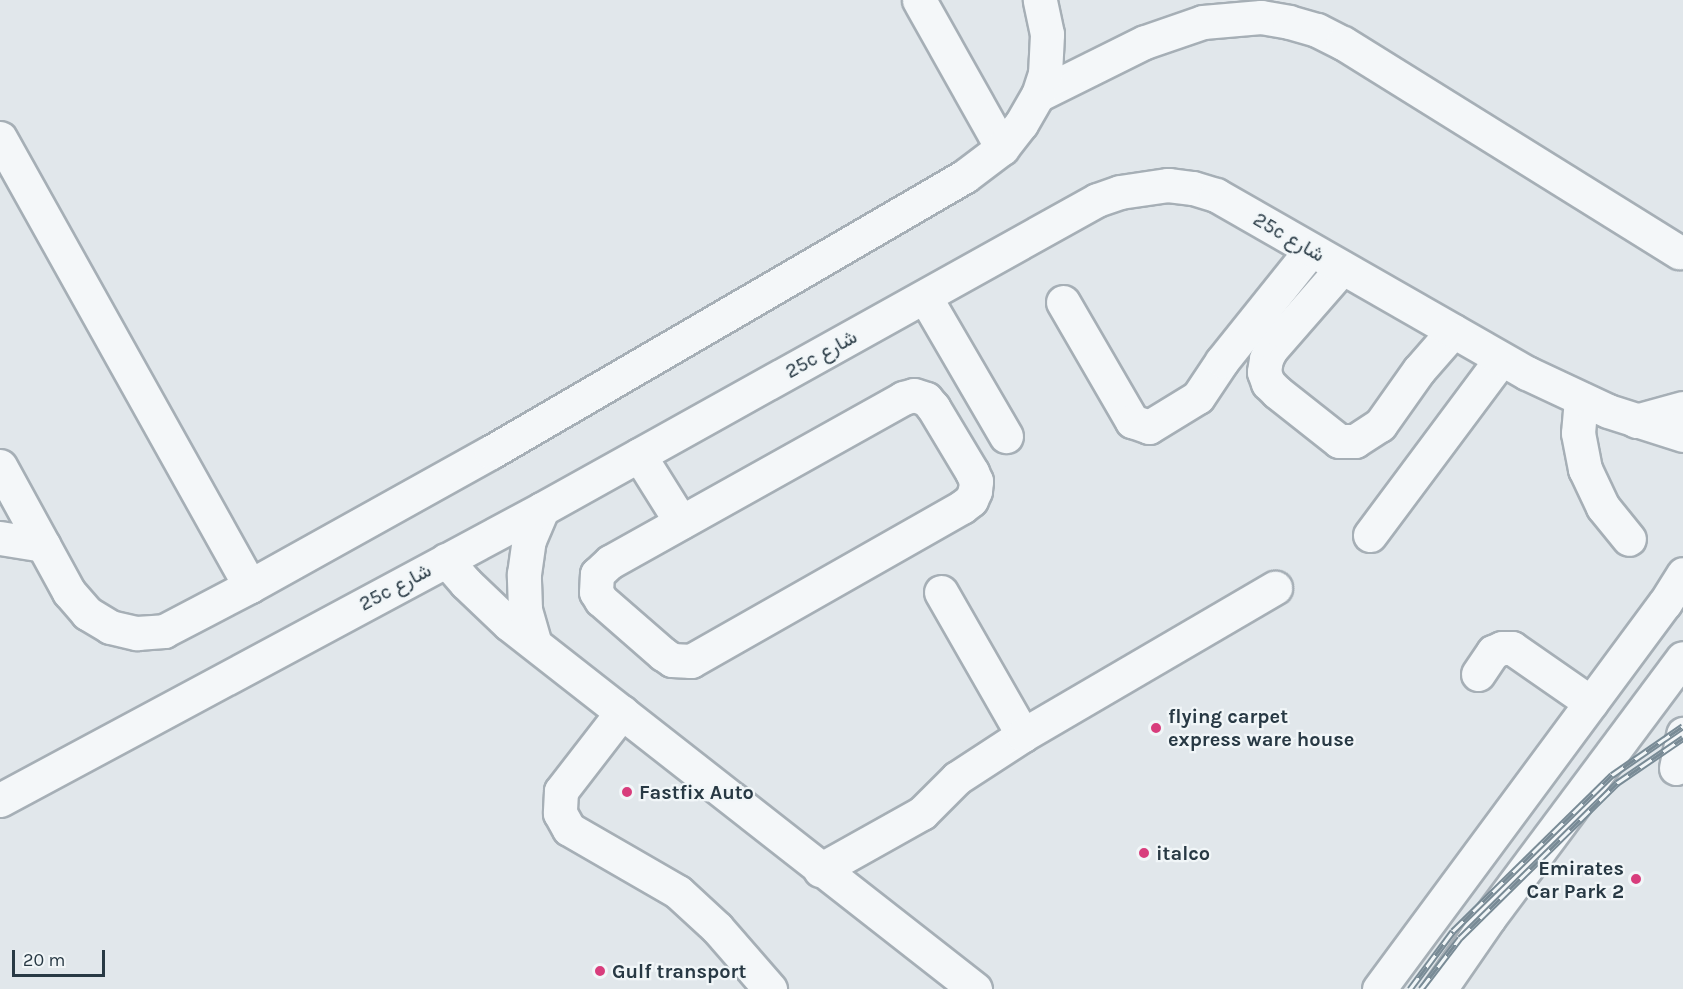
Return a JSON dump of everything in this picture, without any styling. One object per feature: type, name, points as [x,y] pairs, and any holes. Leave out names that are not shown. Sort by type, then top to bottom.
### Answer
[{"type":"street","points":[[919,0],[1002,148]]},
{"type":"street","points":[[0,466],[69,592],[87,613],[110,627],[137,633],[164,631],[250,586],[779,286],[965,176],[1002,148],[1021,124],[1038,95],[1045,74],[1047,33],[1040,0]]},
{"type":"street","points":[[1038,95],[1145,42],[1203,21],[1261,17],[1290,22],[1317,30],[1343,43],[1679,252]]},
{"type":"street","points":[[0,138],[250,586]]},
{"type":"street","name":"25c شارع","points":[[0,800],[542,509],[1097,200],[1144,186],[1176,186],[1216,195],[1501,358],[1581,399],[1658,428],[1683,458]]},
{"type":"street","points":[[1063,302],[1132,421],[1149,427],[1198,397],[1222,361],[1311,250]]},
{"type":"street","points":[[1342,268],[1271,349],[1264,372],[1268,383],[1276,392],[1339,441],[1355,441],[1380,425],[1419,370],[1453,331]]},
{"type":"street","points":[[925,297],[1006,436]]},
{"type":"street","points":[[1370,535],[1501,358]]},
{"type":"street","points":[[914,395],[926,399],[933,407],[976,481],[971,500],[962,507],[700,657],[681,662],[663,654],[601,600],[595,583],[602,567],[681,522],[903,398],[914,395]]},
{"type":"street","points":[[1581,399],[1578,433],[1585,469],[1603,507],[1629,539]]},
{"type":"street","points":[[1658,428],[1683,408]]},
{"type":"street","points":[[639,454],[681,522]]},
{"type":"street","points":[[534,641],[525,609],[524,574],[529,540],[542,509]]},
{"type":"street","points":[[0,538],[43,545]]},
{"type":"street","points":[[446,560],[487,604],[820,870],[975,989]]},
{"type":"street","points":[[1378,989],[1490,835],[1591,703],[1683,574]]},
{"type":"street","points":[[820,870],[922,813],[957,778],[1023,735],[1275,588]]},
{"type":"street","points":[[942,592],[1023,735]]},
{"type":"street","points":[[1478,674],[1493,652],[1502,648],[1512,648],[1591,703]]},
{"type":"street","points":[[1440,989],[1489,918],[1681,673]]},
{"type":"street","points":[[622,712],[561,790],[560,813],[569,829],[678,892],[717,928],[770,989]]},
{"type":"street","points":[[1676,768],[1683,734]]},
{"type":"railway","points":[[1410,989],[1453,931],[1612,775],[1683,726]]},
{"type":"railway","points":[[1421,989],[1460,938],[1617,783],[1683,738]]},
{"type":"place","name":"flying carpet express ware house","points":[[1156,728]]},
{"type":"place","name":"Fastfix Auto","points":[[627,792]]},
{"type":"place","name":"italco","points":[[1144,853]]},
{"type":"place","name":"Emirates Car Park 2","points":[[1636,879]]},
{"type":"place","name":"Gulf transport","points":[[600,971]]}]
